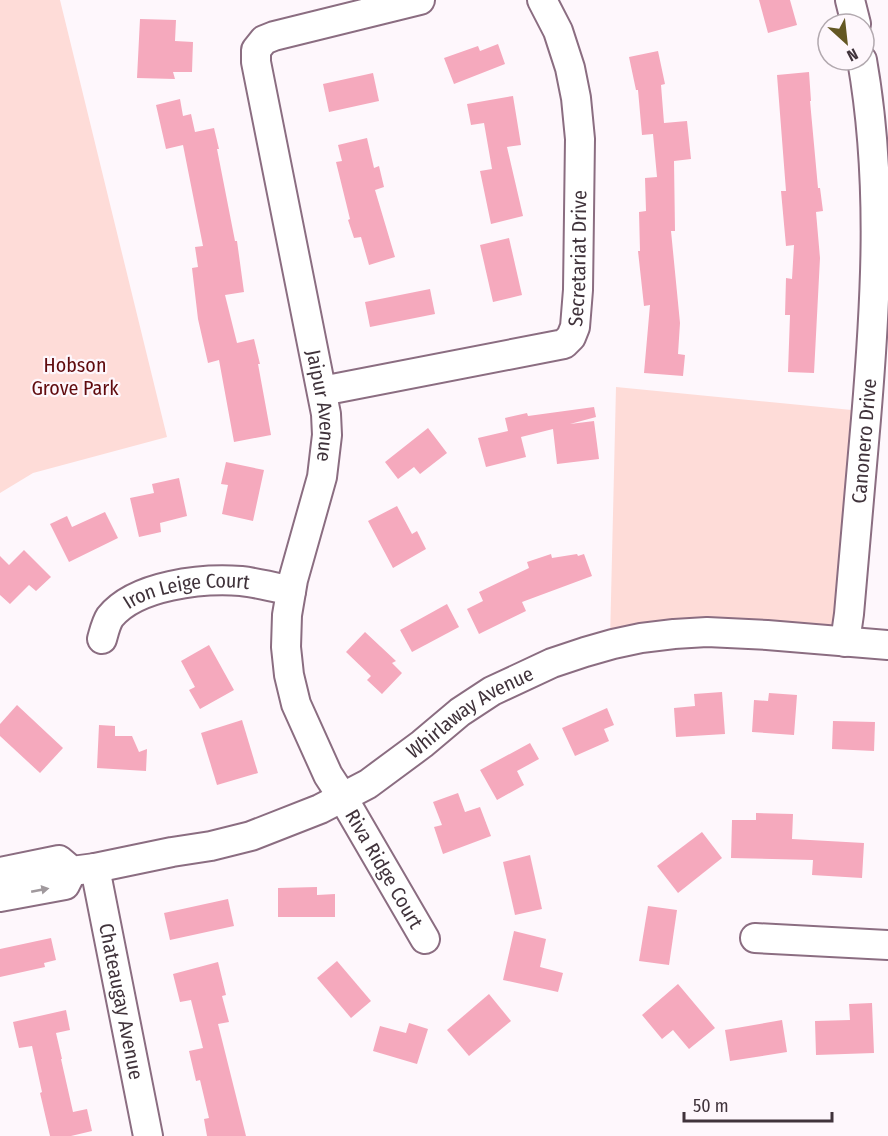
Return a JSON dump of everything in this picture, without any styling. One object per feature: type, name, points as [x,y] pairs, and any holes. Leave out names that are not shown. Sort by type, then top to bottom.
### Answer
[{"type":"street","name":"Jaipur Avenue","points":[[344,798],[324,768],[296,704],[289,675],[286,647],[287,615],[293,580],[322,477],[327,435],[326,414],[256,62],[256,50],[264,40],[274,36],[420,0]]},
{"type":"street","name":"Secretariat Drive","points":[[322,391],[564,344],[571,337],[575,327],[578,290],[580,139],[570,68],[558,31],[542,0]]},
{"type":"street","name":"Canonero Drive","points":[[845,642],[880,354],[873,149],[864,72]]},
{"type":"street","name":"Iron Leige Court","points":[[102,639],[109,619],[123,605],[142,594],[168,586],[209,581],[238,581],[291,591]]},
{"type":"street","name":"Whirlaway Avenue","points":[[0,897],[65,885],[84,869],[212,846],[251,836],[320,809],[368,784],[460,712],[492,691],[552,663],[613,644],[641,638],[707,632],[888,645]]},
{"type":"street","name":"Riva Ridge Court","points":[[344,798],[425,939]]},
{"type":"street","name":"Whirlaway Avenue","points":[[0,872],[59,860],[84,869]]},
{"type":"street","name":"Chateaugay Avenue","points":[[84,869],[148,1136]]},
{"type":"street","points":[[755,938],[888,945]]},
{"type":"green space","name":"Hobson Grove Park","points":[[0,0],[60,0],[167,437],[33,473],[0,493]]},
{"type":"green space","points":[[616,387],[862,411],[842,637],[610,641]]},
{"type":"building","points":[[759,0],[790,0],[797,25],[768,33]]},
{"type":"building","points":[[140,19],[176,20],[175,41],[193,42],[192,72],[173,72],[175,79],[137,78]]},
{"type":"building","points":[[498,44],[505,64],[454,84],[444,58],[478,46],[480,51]]},
{"type":"building","points":[[658,51],[665,84],[661,85],[664,123],[687,121],[691,159],[674,161],[675,231],[671,231],[680,323],[678,354],[685,355],[683,376],[644,373],[650,305],[644,306],[638,251],[640,251],[639,212],[646,211],[645,178],[657,177],[653,134],[642,135],[638,90],[636,90],[629,57]]},
{"type":"building","points":[[809,72],[818,188],[820,188],[823,211],[816,212],[820,258],[814,373],[788,372],[790,315],[785,315],[786,278],[792,279],[794,245],[786,246],[781,191],[786,191],[777,75]]},
{"type":"building","points":[[373,73],[379,101],[329,112],[323,84]]},
{"type":"building","points":[[513,96],[521,145],[507,147],[523,216],[491,224],[480,171],[492,169],[484,123],[471,125],[467,104]]},
{"type":"building","points":[[180,99],[183,116],[191,114],[195,132],[214,128],[235,241],[237,241],[244,292],[225,295],[237,343],[254,339],[271,435],[234,442],[219,360],[208,363],[198,319],[192,268],[198,267],[195,247],[203,246],[183,145],[166,149],[156,105]]},
{"type":"building","points":[[367,138],[374,168],[379,166],[384,187],[375,190],[395,257],[369,265],[361,237],[354,238],[348,220],[350,219],[336,162],[342,161],[338,145]]},
{"type":"building","points":[[509,238],[522,295],[493,302],[480,245]]},
{"type":"building","points":[[430,289],[435,314],[370,327],[365,302]]},
{"type":"building","points":[[594,407],[596,417],[570,424],[594,421],[599,459],[557,464],[553,429],[521,437],[526,457],[486,467],[478,438],[508,431],[505,418],[527,413],[528,416]]},
{"type":"building","points":[[428,428],[447,453],[420,474],[414,467],[398,479],[385,462]]},
{"type":"building","points":[[226,462],[264,470],[253,521],[222,514],[228,485],[221,484]]},
{"type":"building","points":[[179,478],[187,516],[160,523],[161,532],[139,537],[130,498],[154,493],[152,484]]},
{"type":"building","points":[[397,506],[412,534],[417,531],[426,549],[393,568],[368,521]]},
{"type":"building","points":[[105,512],[118,538],[69,562],[50,524],[67,516],[72,527]]},
{"type":"building","points":[[24,550],[51,577],[36,591],[29,585],[10,604],[0,595],[0,556],[9,565]]},
{"type":"building","points":[[551,554],[552,558],[584,554],[592,576],[522,602],[526,611],[479,634],[467,609],[483,601],[479,592],[529,568],[527,562]]},
{"type":"building","points":[[447,604],[459,627],[412,652],[400,630]]},
{"type":"building","points":[[365,632],[396,661],[392,663],[402,673],[382,694],[367,680],[371,676],[346,652]]},
{"type":"building","points":[[209,645],[234,690],[200,709],[189,690],[195,687],[181,661]]},
{"type":"building","points":[[722,692],[725,734],[676,737],[674,708],[695,706],[694,694]]},
{"type":"building","points":[[769,693],[797,695],[794,735],[752,732],[754,700],[768,701]]},
{"type":"building","points":[[17,705],[63,748],[40,773],[0,736],[0,724]]},
{"type":"building","points":[[607,708],[614,725],[604,729],[609,741],[575,756],[562,728]]},
{"type":"building","points":[[242,720],[258,773],[217,785],[201,733]]},
{"type":"building","points":[[833,721],[875,722],[874,751],[832,749]]},
{"type":"building","points":[[99,725],[115,726],[115,736],[132,736],[139,752],[147,749],[146,771],[97,768]]},
{"type":"building","points":[[530,743],[539,759],[517,771],[524,785],[497,800],[480,770]]},
{"type":"building","points":[[458,793],[465,812],[480,807],[491,836],[443,854],[434,827],[442,825],[433,802]]},
{"type":"building","points":[[756,813],[793,814],[792,839],[864,843],[862,878],[812,875],[813,860],[731,858],[732,820],[756,820]]},
{"type":"building","points":[[702,832],[722,858],[678,893],[657,866]]},
{"type":"building","points":[[530,855],[542,909],[515,915],[503,862]]},
{"type":"building","points":[[317,887],[317,895],[335,894],[335,917],[278,917],[278,888]]},
{"type":"building","points":[[228,899],[234,926],[170,940],[164,913]]},
{"type":"building","points":[[648,906],[677,910],[669,965],[639,961]]},
{"type":"building","points":[[514,931],[546,939],[540,967],[563,973],[558,992],[503,980]]},
{"type":"building","points":[[51,938],[56,960],[44,963],[45,967],[0,977],[0,949]]},
{"type":"building","points":[[337,961],[371,1001],[351,1018],[317,978]]},
{"type":"building","points":[[218,962],[226,995],[222,996],[229,1022],[218,1024],[246,1136],[207,1136],[204,1119],[209,1118],[200,1080],[196,1081],[189,1051],[203,1048],[191,1000],[180,1002],[173,974]]},
{"type":"building","points":[[678,984],[715,1028],[689,1049],[673,1030],[662,1039],[642,1015]]},
{"type":"building","points":[[489,994],[511,1021],[469,1056],[447,1030]]},
{"type":"building","points":[[872,1003],[874,1053],[816,1055],[815,1021],[850,1020],[849,1004]]},
{"type":"building","points":[[66,1010],[70,1030],[56,1033],[61,1059],[73,1112],[87,1109],[92,1131],[71,1136],[50,1136],[32,1046],[19,1048],[13,1022]]},
{"type":"building","points":[[782,1020],[787,1052],[730,1061],[725,1030]]},
{"type":"building","points":[[409,1023],[428,1029],[417,1064],[373,1051],[380,1026],[406,1033]]}]
